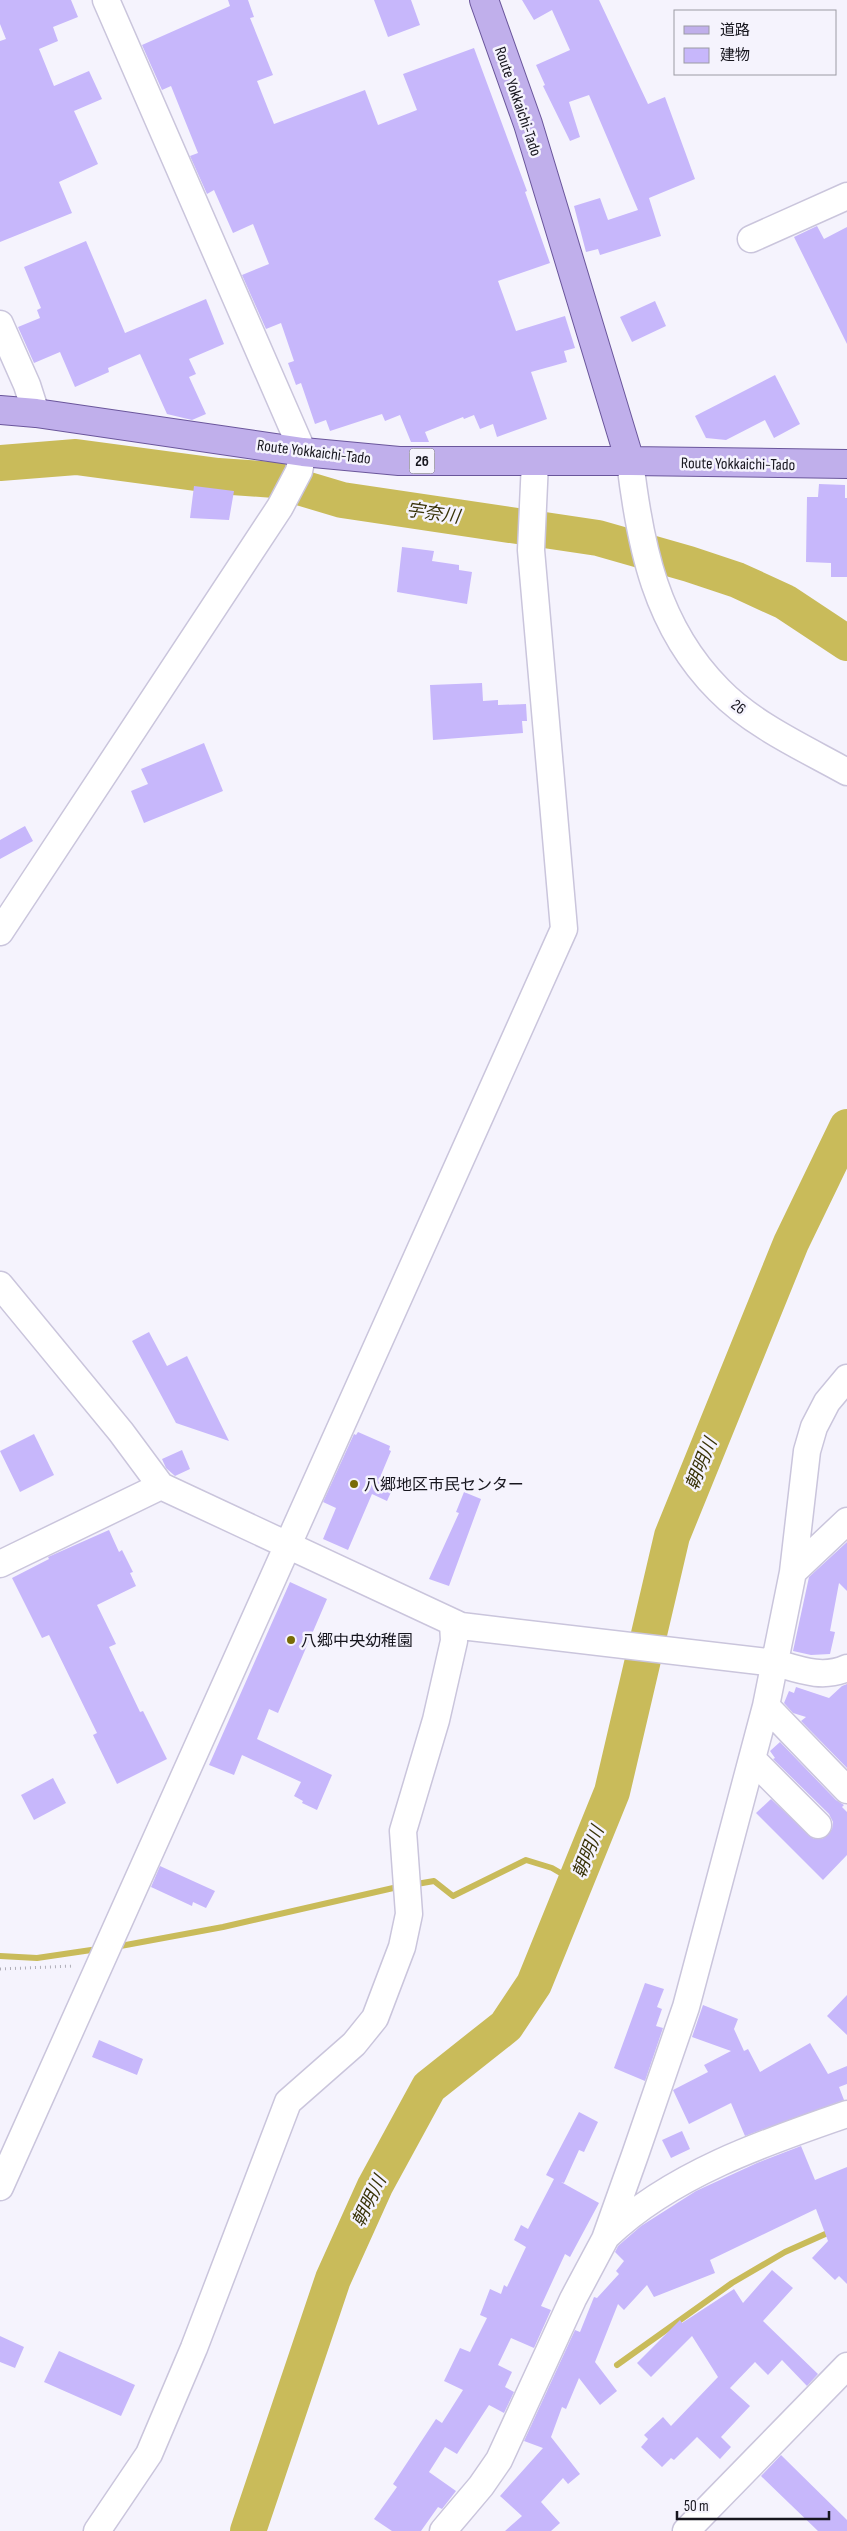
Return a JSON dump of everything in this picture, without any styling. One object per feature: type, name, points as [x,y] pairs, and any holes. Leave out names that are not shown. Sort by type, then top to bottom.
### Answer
[{"type":"main road","name":"Route Yokkaichi-Tado","points":[[484,0],[528,124],[630,461]]},
{"type":"main road","name":"Route Yokkaichi-Tado","points":[[0,410],[36,413],[297,471],[399,460],[847,464]]},
{"type":"street","points":[[0,932],[297,471],[106,0]]},
{"type":"street","points":[[751,239],[847,196]]},
{"type":"street","points":[[0,324],[27,385],[36,413]]},
{"type":"street","name":"26","points":[[630,461],[647,562],[664,611],[684,650],[719,691],[769,729],[847,772]]},
{"type":"street","points":[[0,2187],[564,930],[531,538],[536,462]]},
{"type":"street","points":[[0,1285],[120,1432],[161,1486],[457,1625],[776,1663],[808,1673],[835,1674],[847,1668]]},
{"type":"street","points":[[443,2531],[481,2486],[499,2460],[574,2299],[605,2239],[686,2007],[766,1706],[793,1572],[807,1451],[814,1427],[827,1402],[847,1378]]},
{"type":"street","points":[[0,1564],[161,1486]]},
{"type":"street","points":[[793,1572],[847,1521]]},
{"type":"street","points":[[97,2531],[149,2454],[194,2348],[288,2102],[354,2044],[375,2018],[402,1947],[409,1914],[403,1831],[436,1720],[457,1625]]},
{"type":"street","points":[[766,1706],[847,1790]]},
{"type":"street","points":[[752,1759],[818,1824]]},
{"type":"street","points":[[605,2239],[630,2216],[682,2183],[769,2140],[847,2114]]},
{"type":"street","points":[[686,2531],[847,2366]]},
{"type":"path","points":[[0,1969],[49,1968],[104,1953]]},
{"type":"building","points":[[0,0],[71,0],[78,17],[53,27],[58,41],[39,49],[54,86],[89,71],[102,99],[74,111],[98,164],[59,182],[72,213],[0,242],[0,41],[6,39],[0,24]]},
{"type":"building","points":[[228,0],[248,0],[254,17],[250,18],[273,75],[257,81],[274,124],[365,90],[378,125],[417,110],[403,74],[474,48],[527,191],[525,192],[550,263],[498,281],[516,331],[565,316],[575,348],[564,351],[567,362],[531,372],[547,419],[497,437],[493,424],[480,429],[474,415],[464,419],[463,417],[425,432],[429,442],[411,442],[400,415],[385,421],[382,414],[330,431],[326,420],[315,424],[301,383],[296,385],[288,363],[294,361],[281,323],[266,329],[242,275],[269,264],[253,224],[233,233],[214,190],[207,194],[190,156],[198,153],[171,86],[162,90],[142,45],[230,6]]},
{"type":"building","points":[[374,0],[411,0],[420,25],[388,37]]},
{"type":"building","points":[[522,0],[599,0],[648,104],[665,97],[695,179],[649,198],[661,236],[600,255],[598,249],[586,252],[574,206],[600,198],[608,220],[638,210],[589,95],[569,102],[580,137],[570,141],[543,86],[545,85],[536,65],[570,50],[552,10],[534,20]]},
{"type":"building","points":[[817,226],[824,239],[847,227],[847,344],[794,237]]},
{"type":"building","points":[[86,241],[125,333],[206,299],[224,344],[189,359],[196,374],[189,377],[206,414],[192,420],[167,414],[140,354],[108,368],[109,372],[75,387],[60,352],[34,363],[18,327],[40,318],[37,310],[41,308],[24,267]]},
{"type":"building","points":[[655,301],[666,326],[632,342],[620,317]]},
{"type":"building","points":[[775,375],[800,424],[774,438],[765,420],[726,440],[706,438],[695,416]]},
{"type":"building","points":[[819,484],[845,485],[845,498],[847,498],[847,577],[831,577],[831,563],[806,562],[807,497],[818,497]]},
{"type":"building","points":[[194,486],[234,491],[229,520],[190,518]]},
{"type":"building","points":[[402,547],[434,551],[432,561],[459,565],[459,570],[472,572],[467,604],[397,592]]},
{"type":"building","points":[[482,683],[483,701],[498,700],[498,705],[526,704],[527,721],[522,721],[523,733],[433,740],[430,685]]},
{"type":"building","points":[[204,743],[223,791],[144,823],[131,791],[148,784],[141,769]]},
{"type":"building","points":[[25,826],[33,841],[0,859],[0,840]]},
{"type":"building","points":[[149,1332],[167,1366],[187,1356],[229,1441],[176,1423],[132,1341]]},
{"type":"building","name":"八郷地区市民センター","points":[[358,1432],[390,1446],[389,1450],[391,1451],[381,1475],[396,1481],[387,1501],[372,1494],[348,1550],[323,1539],[336,1508],[323,1502],[354,1434],[356,1435]]},
{"type":"building","points":[[34,1434],[54,1475],[20,1492],[0,1451]]},
{"type":"building","points":[[182,1450],[190,1469],[175,1476],[166,1468],[162,1459]]},
{"type":"building","points":[[464,1492],[481,1499],[449,1586],[429,1579],[459,1513],[456,1512]]},
{"type":"building","points":[[109,1530],[119,1552],[122,1550],[133,1572],[130,1573],[136,1586],[97,1605],[116,1644],[109,1647],[140,1712],[143,1711],[167,1759],[117,1784],[93,1735],[97,1733],[49,1635],[42,1638],[12,1578],[49,1559],[48,1557]]},
{"type":"building","points":[[847,1542],[847,1591],[839,1583],[830,1631],[835,1632],[830,1654],[811,1655],[793,1651],[809,1577]]},
{"type":"building","points":[[290,1582],[327,1599],[278,1713],[269,1709],[257,1739],[332,1775],[317,1810],[302,1803],[303,1801],[294,1796],[301,1782],[242,1755],[234,1775],[209,1765]]},
{"type":"building","points":[[847,1684],[847,1768],[801,1721],[806,1717],[793,1713],[784,1703],[789,1691],[794,1693],[796,1687],[829,1698]]},
{"type":"building","points":[[780,1742],[836,1800],[844,1805],[842,1807],[847,1812],[847,1855],[823,1880],[756,1813],[771,1799],[814,1839],[822,1839],[832,1829],[833,1822],[829,1814],[773,1759],[775,1758],[770,1751]]},
{"type":"building","points":[[53,1778],[66,1803],[34,1820],[21,1795]]},
{"type":"building","points":[[160,1866],[215,1891],[206,1908],[193,1902],[192,1906],[151,1887]]},
{"type":"building","points":[[645,1983],[664,1989],[657,2007],[662,2009],[656,2026],[663,2028],[645,2081],[614,2068]]},
{"type":"building","points":[[847,1995],[847,2035],[827,2016]]},
{"type":"building","points":[[703,2005],[738,2019],[734,2029],[744,2051],[748,2049],[760,2072],[810,2043],[828,2074],[847,2066],[847,2084],[839,2087],[844,2100],[745,2136],[731,2103],[689,2124],[673,2090],[708,2072],[704,2065],[731,2051],[692,2037]]},
{"type":"building","points":[[99,2040],[143,2059],[137,2075],[92,2057]]},
{"type":"building","points":[[579,2112],[598,2122],[584,2152],[579,2150],[564,2183],[561,2182],[599,2203],[570,2257],[565,2254],[541,2306],[551,2310],[534,2348],[511,2338],[498,2365],[512,2372],[505,2387],[514,2392],[504,2413],[489,2405],[457,2454],[445,2447],[429,2472],[456,2491],[442,2509],[438,2507],[421,2531],[392,2531],[374,2519],[397,2487],[393,2484],[436,2419],[442,2423],[463,2390],[444,2381],[460,2348],[470,2352],[487,2318],[480,2315],[490,2289],[501,2294],[504,2285],[507,2287],[526,2247],[514,2240],[521,2225],[528,2229],[554,2179],[546,2175]]},
{"type":"building","points":[[682,2131],[690,2149],[671,2158],[662,2140]]},
{"type":"building","points":[[801,2146],[815,2180],[847,2167],[847,2284],[839,2276],[835,2280],[812,2258],[828,2241],[816,2209],[710,2260],[715,2273],[654,2297],[647,2285],[624,2310],[618,2304],[595,2362],[617,2391],[600,2405],[579,2378],[566,2409],[562,2407],[551,2437],[580,2474],[568,2484],[563,2478],[541,2502],[560,2523],[551,2531],[505,2531],[522,2516],[500,2496],[543,2448],[524,2441],[575,2330],[580,2332],[594,2297],[597,2298],[619,2274],[616,2271],[624,2261],[615,2252],[618,2246],[641,2226],[696,2191],[757,2163]]},
{"type":"building","points":[[772,2270],[793,2288],[763,2321],[818,2374],[807,2386],[782,2360],[768,2375],[755,2362],[730,2388],[750,2406],[721,2437],[731,2447],[720,2459],[697,2437],[674,2460],[671,2458],[662,2467],[641,2447],[648,2439],[644,2435],[663,2417],[671,2426],[718,2377],[692,2336],[651,2377],[637,2363],[680,2320],[682,2323],[734,2289],[743,2303]]},
{"type":"building","points":[[0,2336],[24,2347],[15,2368],[0,2362]]},
{"type":"building","points":[[59,2351],[135,2385],[121,2416],[44,2382]]},
{"type":"building","points":[[781,2455],[847,2520],[847,2531],[818,2531],[761,2476]]},
{"type":"waterway","name":"宇奈川","points":[[0,463],[76,457],[218,476],[275,480],[342,500],[598,538],[737,580],[785,602],[847,643]]},
{"type":"waterway","name":"朝明川","points":[[248,2531],[333,2279],[375,2186],[429,2087],[506,2026],[534,1984],[612,1792],[672,1536],[791,1243],[847,1127]]},
{"type":"waterway","points":[[411,1885],[434,1881],[453,1896],[526,1860],[552,1868],[576,1882]]},
{"type":"waterway","points":[[115,1947],[223,1927],[402,1886]]},
{"type":"waterway","points":[[0,1956],[37,1958],[98,1949]]},
{"type":"waterway","points":[[617,2365],[732,2283],[785,2252],[832,2231]]},
{"type":"place","name":"八郷地区市民センター","points":[[354,1484]]},
{"type":"place","name":"八郷中央幼稚園","points":[[291,1640]]}]
